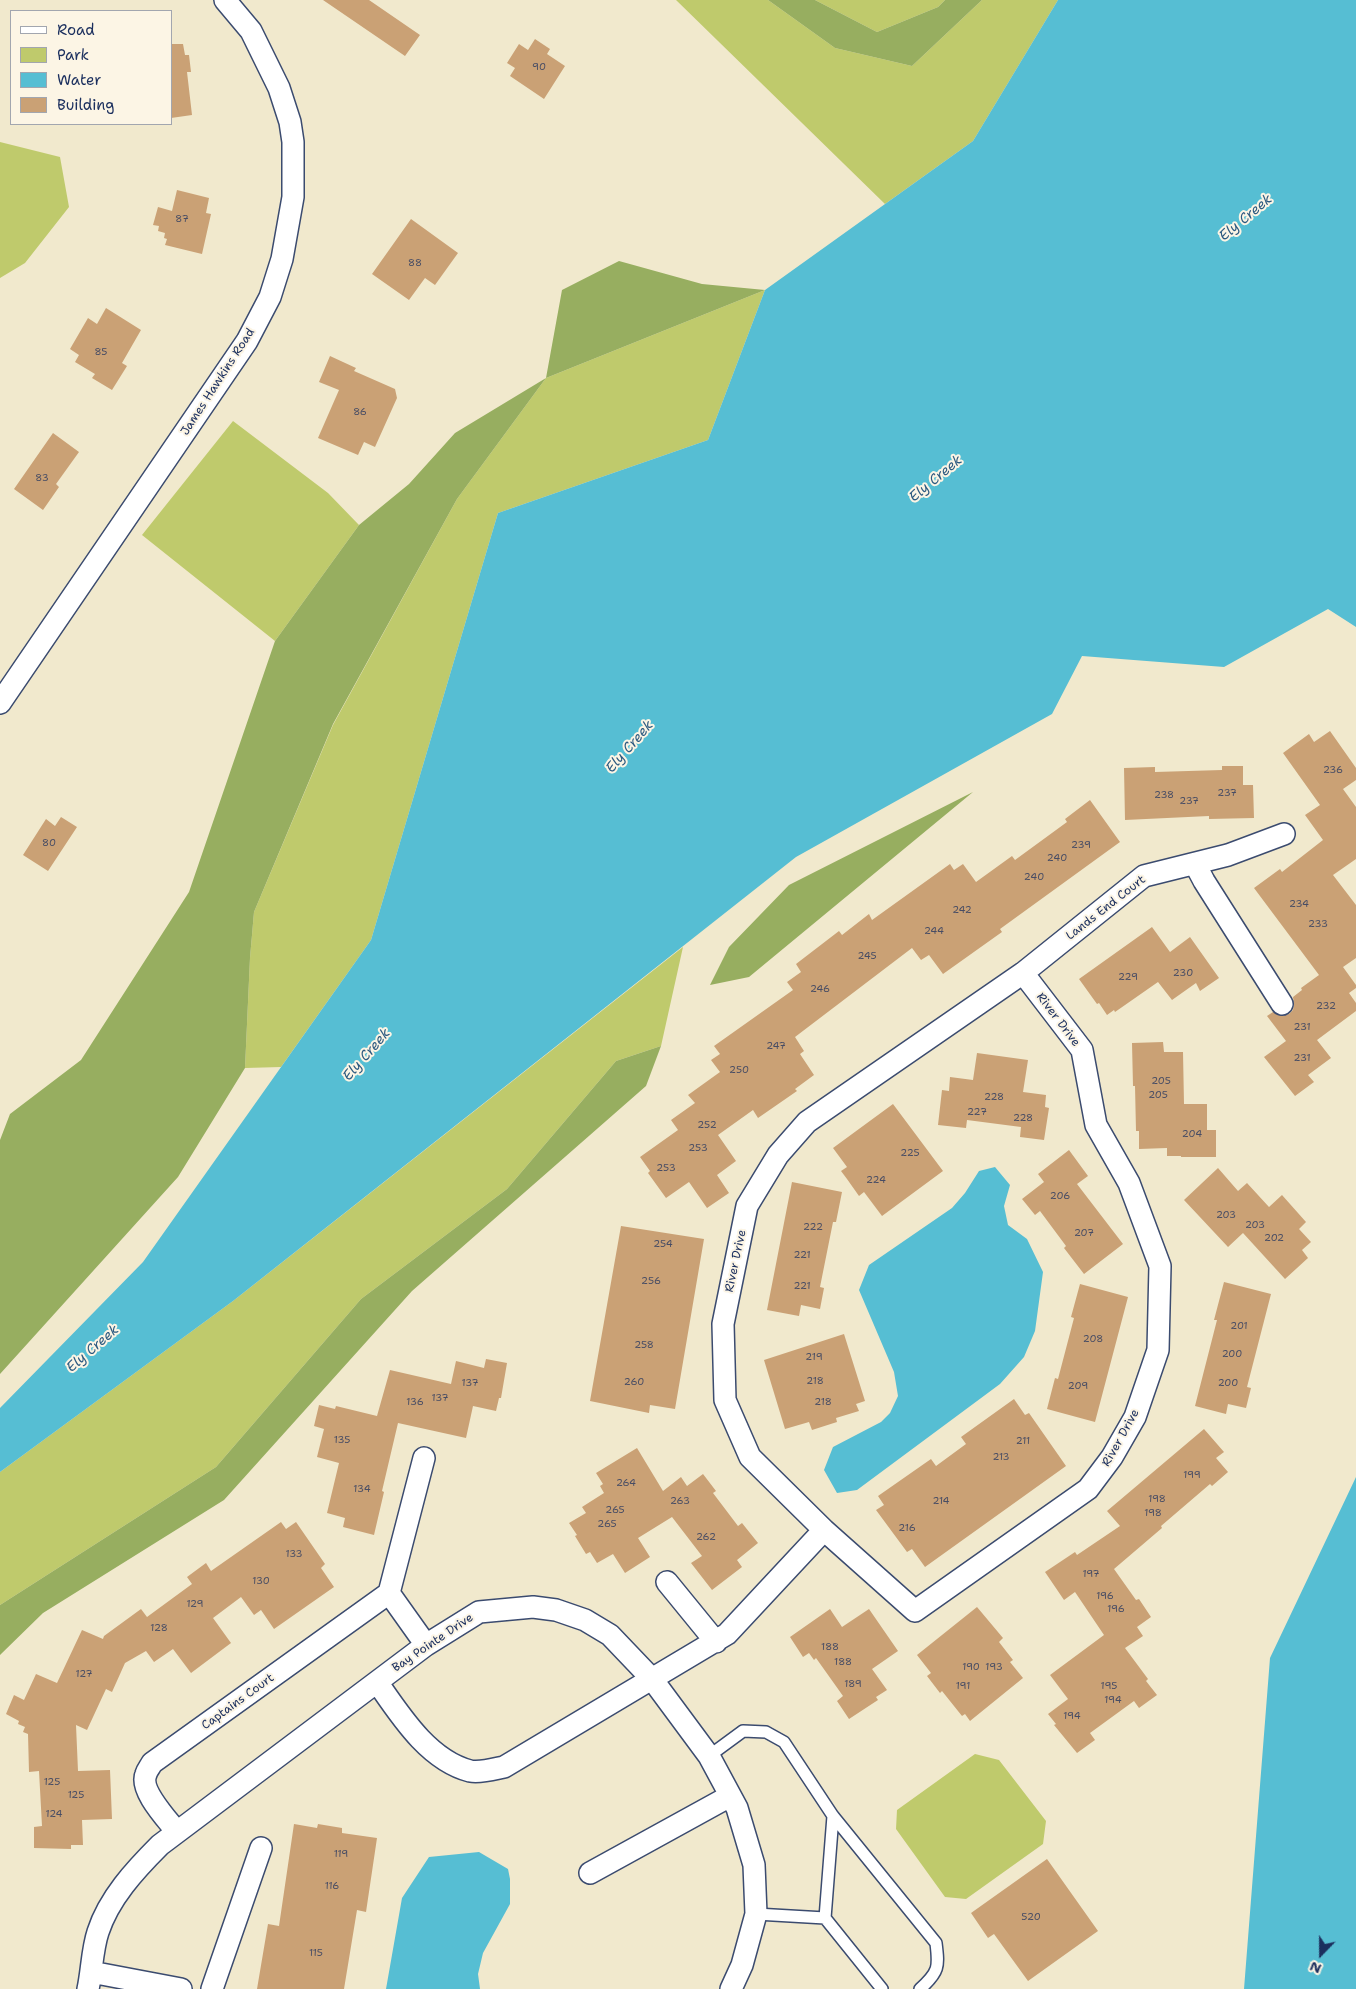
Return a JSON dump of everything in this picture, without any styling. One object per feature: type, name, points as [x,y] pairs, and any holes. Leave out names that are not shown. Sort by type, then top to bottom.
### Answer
[{"type":"street","name":"James Hawkins Road","points":[[0,703],[247,341],[270,297],[282,259],[293,197],[293,142],[290,122],[280,88],[251,31],[225,0]]},
{"type":"street","name":"Lands End Court","points":[[1023,973],[1144,876],[1228,855],[1284,834]]},
{"type":"street","points":[[1195,864],[1282,1004]]},
{"type":"street","name":"River Drive","points":[[1023,973],[1082,1050],[1096,1125],[1129,1183],[1160,1266],[1158,1350],[1135,1417],[1112,1457],[1088,1489],[914,1611],[824,1530],[750,1457],[725,1400],[723,1324],[747,1206],[778,1155],[807,1122],[1023,973]]},
{"type":"street","points":[[424,1458],[389,1593],[426,1645]]},
{"type":"street","points":[[376,1682],[413,1732],[444,1759],[470,1770],[478,1771],[504,1767],[727,1634],[824,1530]]},
{"type":"street","points":[[667,1582],[716,1642]]},
{"type":"street","name":"Captains Court","points":[[177,1832],[153,1802],[146,1787],[145,1775],[152,1764],[389,1593]]},
{"type":"street","name":"Bay Pointe Drive","points":[[90,1980],[98,1932],[113,1901],[135,1870],[160,1844],[426,1645],[479,1612],[533,1607],[556,1610],[585,1620],[610,1635],[652,1679],[709,1756],[737,1808],[754,1865],[756,1914],[742,1964],[731,1989]]},
{"type":"street","points":[[590,1873],[730,1796]]},
{"type":"street","points":[[212,1989],[261,1848]]},
{"type":"street","points":[[90,1980],[181,1989]]},
{"type":"lane","points":[[709,1756],[744,1731],[766,1732],[784,1742],[833,1816],[936,1943],[938,1962],[934,1977],[920,1989]]},
{"type":"lane","points":[[833,1816],[825,1918],[882,1989]]},
{"type":"lane","points":[[756,1914],[825,1918]]},
{"type":"green space","points":[[676,0],[768,0],[835,48],[912,66],[982,0],[1058,0],[973,141],[885,204]]},
{"type":"green space","points":[[768,0],[815,0],[877,32],[938,7],[945,0],[982,0],[912,66],[835,48]]},
{"type":"green space","points":[[815,0],[945,0],[938,7],[877,32]]},
{"type":"green space","points":[[0,142],[60,157],[69,207],[25,263],[0,278]]},
{"type":"green space","points":[[619,261],[702,284],[765,290],[546,378],[562,290]]},
{"type":"green space","points":[[765,290],[708,440],[498,513],[371,940],[281,1067],[245,1068],[254,912],[333,725],[457,499],[546,378]]},
{"type":"green space","points":[[546,378],[457,499],[333,724],[254,912],[245,1068],[178,1177],[0,1374],[0,1140],[10,1114],[81,1060],[189,892],[275,641],[359,525],[409,484],[455,433]]},
{"type":"green space","points":[[233,421],[328,493],[359,525],[275,641],[142,535]]},
{"type":"green space","points":[[973,792],[749,977],[710,985],[729,947],[789,885]]},
{"type":"green space","points":[[683,947],[661,1046],[616,1061],[507,1189],[361,1299],[216,1467],[0,1605],[0,1472],[233,1301]]},
{"type":"green space","points":[[661,1046],[646,1086],[412,1291],[224,1500],[43,1613],[0,1655],[0,1605],[216,1467],[361,1299],[507,1189],[616,1061]]},
{"type":"green space","points":[[975,1754],[999,1760],[1046,1821],[1043,1844],[966,1899],[945,1897],[896,1829],[897,1810]]},
{"type":"water","name":"Ely Creek","points":[[1058,0],[1356,0],[1356,627],[1328,609],[1224,667],[1082,656],[1052,714],[796,857],[233,1301],[0,1472],[0,1408],[143,1262],[371,940],[498,513],[708,440],[765,290],[973,141]]},
{"type":"water","points":[[995,1167],[1010,1185],[1004,1206],[1008,1225],[1027,1239],[1043,1272],[1035,1331],[1024,1357],[1000,1384],[857,1490],[837,1493],[824,1470],[833,1447],[881,1422],[890,1413],[898,1396],[894,1372],[859,1290],[869,1265],[952,1208],[965,1193],[979,1171]]},
{"type":"water","points":[[1356,1477],[1356,1989],[1244,1989],[1270,1658]]},
{"type":"water","points":[[479,1852],[508,1869],[510,1879],[510,1904],[483,1953],[478,1974],[480,1989],[386,1989],[402,1898],[429,1857]]},
{"type":"building","points":[[323,0],[369,0],[420,35],[405,56]]},
{"type":"building","points":[[535,39],[550,49],[547,54],[565,66],[544,99],[510,76],[515,68],[507,63],[519,44],[528,50]]},
{"type":"building","points":[[172,44],[183,44],[185,55],[189,55],[191,72],[187,72],[192,115],[172,118]]},
{"type":"building","points":[[177,190],[209,198],[206,213],[211,214],[202,254],[165,245],[167,239],[164,238],[165,233],[158,231],[159,226],[153,225],[158,207],[172,211]]},
{"type":"building","points":[[411,219],[458,253],[435,285],[425,278],[409,300],[372,274]]},
{"type":"building","points":[[106,308],[141,330],[122,363],[127,366],[112,390],[92,378],[95,374],[75,362],[79,355],[70,349],[88,318],[97,324]]},
{"type":"building","points":[[330,356],[356,368],[354,371],[395,389],[397,398],[375,447],[364,442],[358,455],[318,438],[339,390],[319,382]]},
{"type":"building","points":[[53,433],[79,452],[56,484],[59,487],[43,510],[14,489]]},
{"type":"building","points":[[1330,731],[1356,768],[1356,780],[1343,789],[1356,807],[1356,859],[1333,875],[1356,905],[1356,958],[1343,967],[1356,985],[1356,988],[1349,993],[1356,1003],[1356,1011],[1317,1040],[1331,1058],[1308,1075],[1314,1082],[1295,1096],[1264,1057],[1286,1041],[1267,1016],[1273,1012],[1282,1016],[1289,1014],[1293,1010],[1293,997],[1302,990],[1301,988],[1319,975],[1254,888],[1280,869],[1282,872],[1323,840],[1305,815],[1320,805],[1283,753],[1309,734],[1314,742]]},
{"type":"building","points":[[1222,766],[1243,766],[1243,785],[1253,785],[1254,818],[1209,819],[1209,816],[1125,820],[1124,768],[1155,767],[1155,772],[1222,770]]},
{"type":"building","points":[[1090,800],[1120,842],[1000,929],[1002,932],[943,974],[929,955],[921,960],[912,948],[795,1037],[804,1051],[800,1054],[814,1075],[795,1089],[797,1091],[758,1118],[753,1110],[718,1135],[736,1161],[717,1175],[729,1193],[707,1208],[689,1182],[666,1198],[648,1173],[650,1171],[640,1157],[678,1130],[671,1120],[695,1103],[688,1095],[720,1072],[711,1060],[720,1054],[714,1046],[793,990],[787,982],[801,972],[796,964],[839,931],[842,935],[869,914],[872,920],[950,864],[954,870],[963,864],[976,882],[1012,856],[1015,860],[1067,822],[1065,819]]},
{"type":"building","points":[[61,817],[77,827],[48,871],[23,855],[46,819],[55,826]]},
{"type":"building","points":[[1152,927],[1170,952],[1190,937],[1219,978],[1200,991],[1196,983],[1172,1000],[1158,982],[1115,1012],[1114,1010],[1107,1015],[1079,979]]},
{"type":"building","points":[[1163,1042],[1164,1052],[1183,1052],[1184,1104],[1207,1104],[1207,1130],[1216,1130],[1216,1157],[1167,1156],[1167,1148],[1139,1149],[1139,1131],[1136,1131],[1135,1086],[1133,1086],[1132,1043]]},
{"type":"building","points":[[977,1053],[1028,1060],[1023,1092],[1046,1095],[1045,1107],[1049,1108],[1044,1140],[1020,1137],[1021,1127],[967,1120],[966,1128],[938,1125],[942,1090],[949,1091],[950,1077],[973,1080]]},
{"type":"building","points":[[893,1104],[943,1171],[882,1216],[864,1192],[859,1196],[841,1171],[847,1167],[833,1148]]},
{"type":"building","points":[[1069,1150],[1088,1176],[1077,1184],[1123,1244],[1084,1274],[1064,1248],[1066,1246],[1040,1211],[1035,1215],[1022,1199],[1044,1182],[1038,1174]]},
{"type":"building","points":[[1218,1168],[1238,1191],[1247,1183],[1269,1207],[1282,1195],[1306,1222],[1299,1229],[1311,1242],[1302,1250],[1308,1258],[1285,1279],[1243,1233],[1228,1247],[1184,1200]]},
{"type":"building","points":[[792,1182],[842,1192],[836,1222],[833,1222],[820,1287],[824,1288],[820,1309],[801,1305],[799,1316],[767,1310]]},
{"type":"building","points":[[621,1226],[704,1239],[675,1409],[650,1405],[649,1413],[590,1401]]},
{"type":"building","points":[[1224,1282],[1271,1294],[1247,1387],[1251,1388],[1246,1408],[1228,1404],[1226,1414],[1195,1406],[1217,1320],[1214,1320]]},
{"type":"building","points":[[1080,1284],[1128,1297],[1095,1422],[1047,1409],[1055,1378],[1058,1379],[1074,1318],[1071,1317]]},
{"type":"building","points":[[844,1334],[865,1401],[856,1404],[859,1411],[836,1418],[837,1422],[812,1430],[809,1422],[785,1429],[764,1360]]},
{"type":"building","points":[[486,1359],[507,1363],[501,1398],[499,1398],[496,1411],[473,1406],[466,1438],[398,1423],[374,1535],[343,1527],[345,1518],[327,1513],[339,1463],[317,1457],[324,1429],[314,1426],[319,1405],[335,1409],[336,1406],[377,1416],[390,1370],[451,1384],[456,1361],[484,1368]]},
{"type":"building","points":[[1014,1399],[1025,1415],[1029,1413],[1066,1466],[925,1567],[912,1549],[907,1552],[876,1510],[884,1505],[878,1496],[931,1459],[936,1466],[966,1444],[961,1437]]},
{"type":"building","points":[[1204,1429],[1224,1452],[1216,1458],[1228,1472],[1212,1486],[1210,1484],[1114,1569],[1136,1600],[1139,1599],[1151,1617],[1137,1627],[1143,1636],[1125,1648],[1148,1679],[1146,1681],[1157,1695],[1139,1708],[1134,1701],[1090,1733],[1095,1740],[1077,1753],[1054,1725],[1056,1724],[1048,1714],[1068,1699],[1050,1675],[1104,1635],[1075,1592],[1064,1600],[1045,1572],[1075,1552],[1077,1555],[1120,1526],[1107,1511]]},
{"type":"building","points":[[637,1448],[663,1491],[681,1477],[687,1486],[703,1474],[716,1491],[713,1493],[738,1526],[742,1523],[758,1543],[737,1560],[742,1567],[712,1590],[691,1563],[702,1556],[672,1517],[638,1538],[650,1557],[625,1573],[613,1554],[597,1563],[590,1552],[586,1554],[575,1536],[577,1535],[569,1523],[586,1513],[582,1507],[604,1493],[600,1486],[603,1484],[596,1473]]},
{"type":"building","points":[[281,1522],[286,1529],[296,1522],[325,1564],[321,1568],[334,1587],[274,1629],[261,1610],[254,1615],[241,1597],[213,1618],[231,1643],[191,1673],[173,1649],[154,1662],[146,1651],[125,1663],[112,1692],[106,1689],[87,1730],[76,1725],[78,1771],[110,1770],[112,1819],[82,1820],[83,1845],[71,1845],[71,1849],[34,1848],[34,1827],[42,1826],[39,1771],[29,1772],[28,1734],[23,1732],[25,1727],[18,1724],[19,1721],[6,1714],[14,1695],[24,1700],[36,1674],[57,1683],[82,1630],[103,1639],[104,1636],[141,1609],[147,1617],[192,1584],[187,1577],[206,1563],[211,1571]]},
{"type":"building","points":[[977,1607],[1003,1638],[999,1642],[1013,1660],[1010,1662],[1023,1678],[970,1721],[965,1714],[962,1716],[942,1691],[940,1693],[927,1676],[931,1673],[917,1655]]},
{"type":"building","points":[[830,1609],[842,1627],[869,1609],[898,1651],[872,1669],[887,1690],[876,1697],[878,1700],[849,1719],[837,1701],[843,1696],[816,1658],[814,1660],[809,1653],[803,1657],[790,1637]]},
{"type":"building","points":[[294,1824],[317,1828],[318,1824],[342,1828],[342,1833],[377,1838],[366,1912],[357,1910],[344,1989],[257,1989],[268,1924],[279,1926]]},
{"type":"building","points":[[1047,1859],[1098,1931],[1028,1981],[994,1934],[988,1938],[971,1913]]}]
